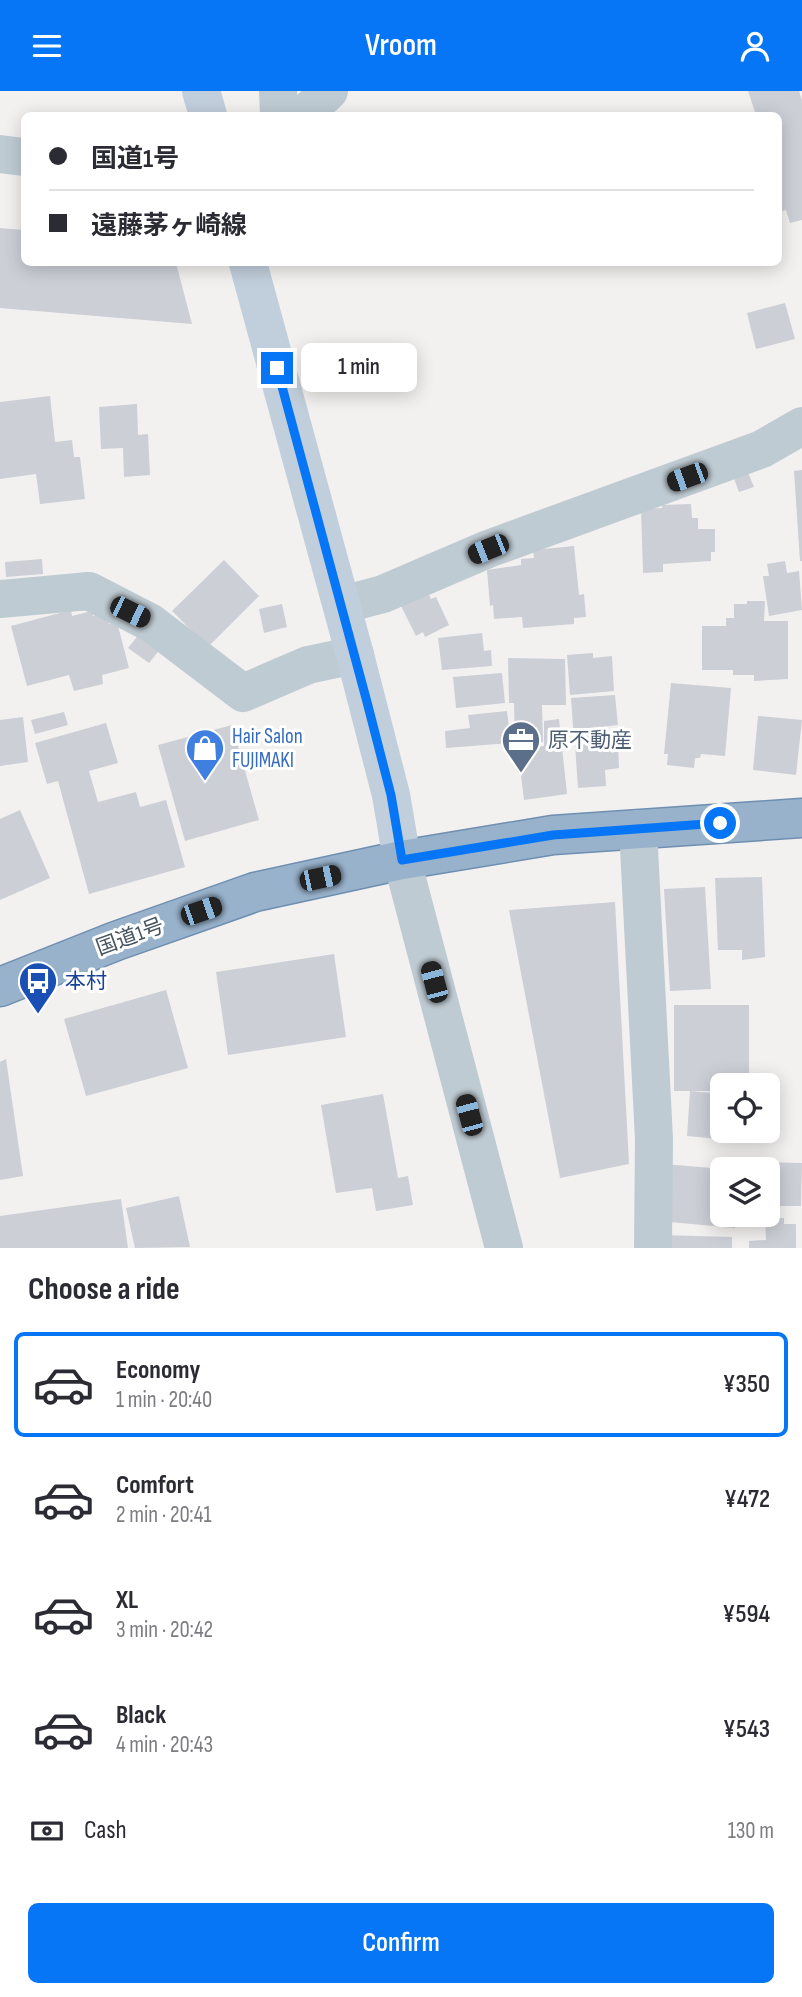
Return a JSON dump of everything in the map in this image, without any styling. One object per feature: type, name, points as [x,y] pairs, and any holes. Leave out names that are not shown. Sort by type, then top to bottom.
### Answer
[{"type":"highway","name":"国道1号","points":[[0,987],[116,941],[255,892],[402,860],[553,835],[802,818]]},
{"type":"main road","points":[[201,91],[207,112]]},
{"type":"main road","points":[[249,266],[355,655],[391,795],[402,860]]},
{"type":"street","points":[[278,91],[279,112]]},
{"type":"street","points":[[307,112],[330,91]]},
{"type":"street","points":[[0,154],[21,157]]},
{"type":"street","points":[[342,605],[383,594],[488,549],[762,449],[802,426]]},
{"type":"street","points":[[0,599],[89,591],[151,623],[243,693],[308,665],[355,655]]},
{"type":"street","points":[[638,829],[654,1139],[653,1248]]},
{"type":"street","points":[[402,860],[504,1248]]},
{"type":"building","points":[[748,91],[799,91],[802,100],[802,220],[790,223],[786,210],[782,211],[782,112],[755,112]]},
{"type":"building","points":[[0,228],[21,230],[21,266],[177,266],[192,324],[0,308]]},
{"type":"building","points":[[785,303],[795,339],[756,349],[747,313]]},
{"type":"building","points":[[50,396],[55,442],[72,440],[74,457],[80,457],[85,499],[40,504],[36,474],[0,479],[0,402]]},
{"type":"building","points":[[137,404],[138,435],[148,434],[150,475],[124,477],[123,448],[101,449],[99,407]]},
{"type":"building","points":[[747,470],[754,487],[739,492],[733,476]]},
{"type":"building","points":[[802,470],[802,561],[800,561],[794,471]]},
{"type":"building","points":[[691,504],[692,518],[698,518],[698,529],[715,529],[715,552],[711,552],[711,561],[663,564],[663,572],[643,573],[641,509]]},
{"type":"building","points":[[574,546],[579,595],[584,594],[586,617],[574,618],[574,624],[523,628],[522,617],[494,619],[493,605],[490,606],[487,570],[521,565],[521,559],[534,558],[533,550]]},
{"type":"building","points":[[42,559],[43,574],[6,577],[5,562]]},
{"type":"building","points":[[224,560],[259,596],[208,647],[172,611]]},
{"type":"building","points":[[785,561],[787,573],[799,571],[802,610],[769,616],[763,576],[769,576],[767,564]]},
{"type":"building","points":[[426,588],[431,599],[436,597],[449,625],[425,637],[423,632],[416,636],[399,602]]},
{"type":"building","points":[[747,601],[765,601],[764,621],[788,621],[788,679],[754,681],[754,675],[733,675],[733,670],[702,670],[702,626],[726,626],[726,618],[734,618],[734,604],[747,604]]},
{"type":"building","points":[[282,604],[287,627],[264,633],[259,609]]},
{"type":"building","points":[[71,610],[72,616],[92,611],[93,616],[100,614],[102,619],[107,618],[109,624],[117,622],[129,668],[102,675],[103,684],[74,691],[69,675],[27,686],[11,626]]},
{"type":"building","points":[[140,633],[161,648],[149,663],[128,648]]},
{"type":"building","points":[[482,633],[484,651],[491,650],[492,666],[442,670],[438,638]]},
{"type":"building","points":[[593,653],[593,658],[612,656],[614,691],[570,695],[567,655]]},
{"type":"building","points":[[508,658],[565,659],[566,705],[542,705],[543,742],[515,743],[514,703],[509,703]]},
{"type":"building","points":[[502,673],[505,703],[456,708],[453,677]]},
{"type":"building","points":[[671,683],[731,688],[725,756],[701,754],[700,758],[695,758],[694,768],[667,765],[668,754],[664,754]]},
{"type":"building","points":[[615,695],[618,725],[593,728],[594,740],[574,741],[571,698]]},
{"type":"building","points":[[507,711],[511,743],[446,748],[445,731],[470,728],[468,715]]},
{"type":"building","points":[[64,712],[68,725],[35,734],[31,720]]},
{"type":"building","points":[[758,716],[802,720],[796,775],[753,770]]},
{"type":"building","points":[[23,717],[28,762],[0,766],[0,720]]},
{"type":"building","points":[[559,719],[567,794],[524,800],[518,750],[544,746],[544,721]]},
{"type":"building","points":[[106,723],[118,763],[89,771],[98,802],[136,792],[140,807],[166,800],[185,867],[89,894],[58,781],[47,784],[35,743]]},
{"type":"building","points":[[232,725],[259,820],[185,841],[158,745]]},
{"type":"building","points":[[618,743],[619,768],[605,770],[606,786],[578,788],[575,745]]},
{"type":"building","points":[[20,810],[50,878],[0,900],[0,819]]},
{"type":"building","points":[[762,877],[765,957],[742,960],[742,950],[718,950],[715,878]]},
{"type":"building","points":[[705,887],[711,989],[670,991],[664,889]]},
{"type":"building","points":[[615,902],[629,1164],[560,1178],[509,910]]},
{"type":"building","points":[[334,954],[346,1037],[228,1055],[216,972]]},
{"type":"building","points":[[166,990],[188,1068],[86,1096],[64,1019]]},
{"type":"building","points":[[674,1005],[749,1005],[749,1073],[710,1073],[710,1091],[674,1091]]},
{"type":"building","points":[[6,1059],[23,1176],[0,1180],[0,1062]]},
{"type":"building","points":[[690,1091],[710,1093],[710,1138],[687,1136]]},
{"type":"building","points":[[383,1094],[398,1178],[408,1176],[413,1205],[376,1211],[372,1188],[336,1193],[321,1105]]},
{"type":"building","points":[[780,1163],[802,1163],[801,1206],[780,1206]]},
{"type":"building","points":[[664,1164],[710,1168],[710,1226],[659,1221]]},
{"type":"building","points":[[179,1196],[190,1247],[135,1248],[126,1208]]},
{"type":"building","points":[[121,1199],[128,1248],[0,1248],[0,1216]]},
{"type":"building","points":[[780,1218],[784,1218],[784,1224],[796,1224],[796,1248],[749,1248],[749,1241],[766,1240],[765,1227],[780,1227]]},
{"type":"building","points":[[662,1235],[732,1237],[732,1248],[662,1248]]},
{"type":"place","name":"原不動産","points":[[521,774]]},
{"type":"place","name":"Hair Salon FUJIMAKI","points":[[205,782]]},
{"type":"place","name":"本村","points":[[38,1015]]},
{"type":"route","points":[[277,368],[391,795],[402,860],[553,835],[720,823]]}]
